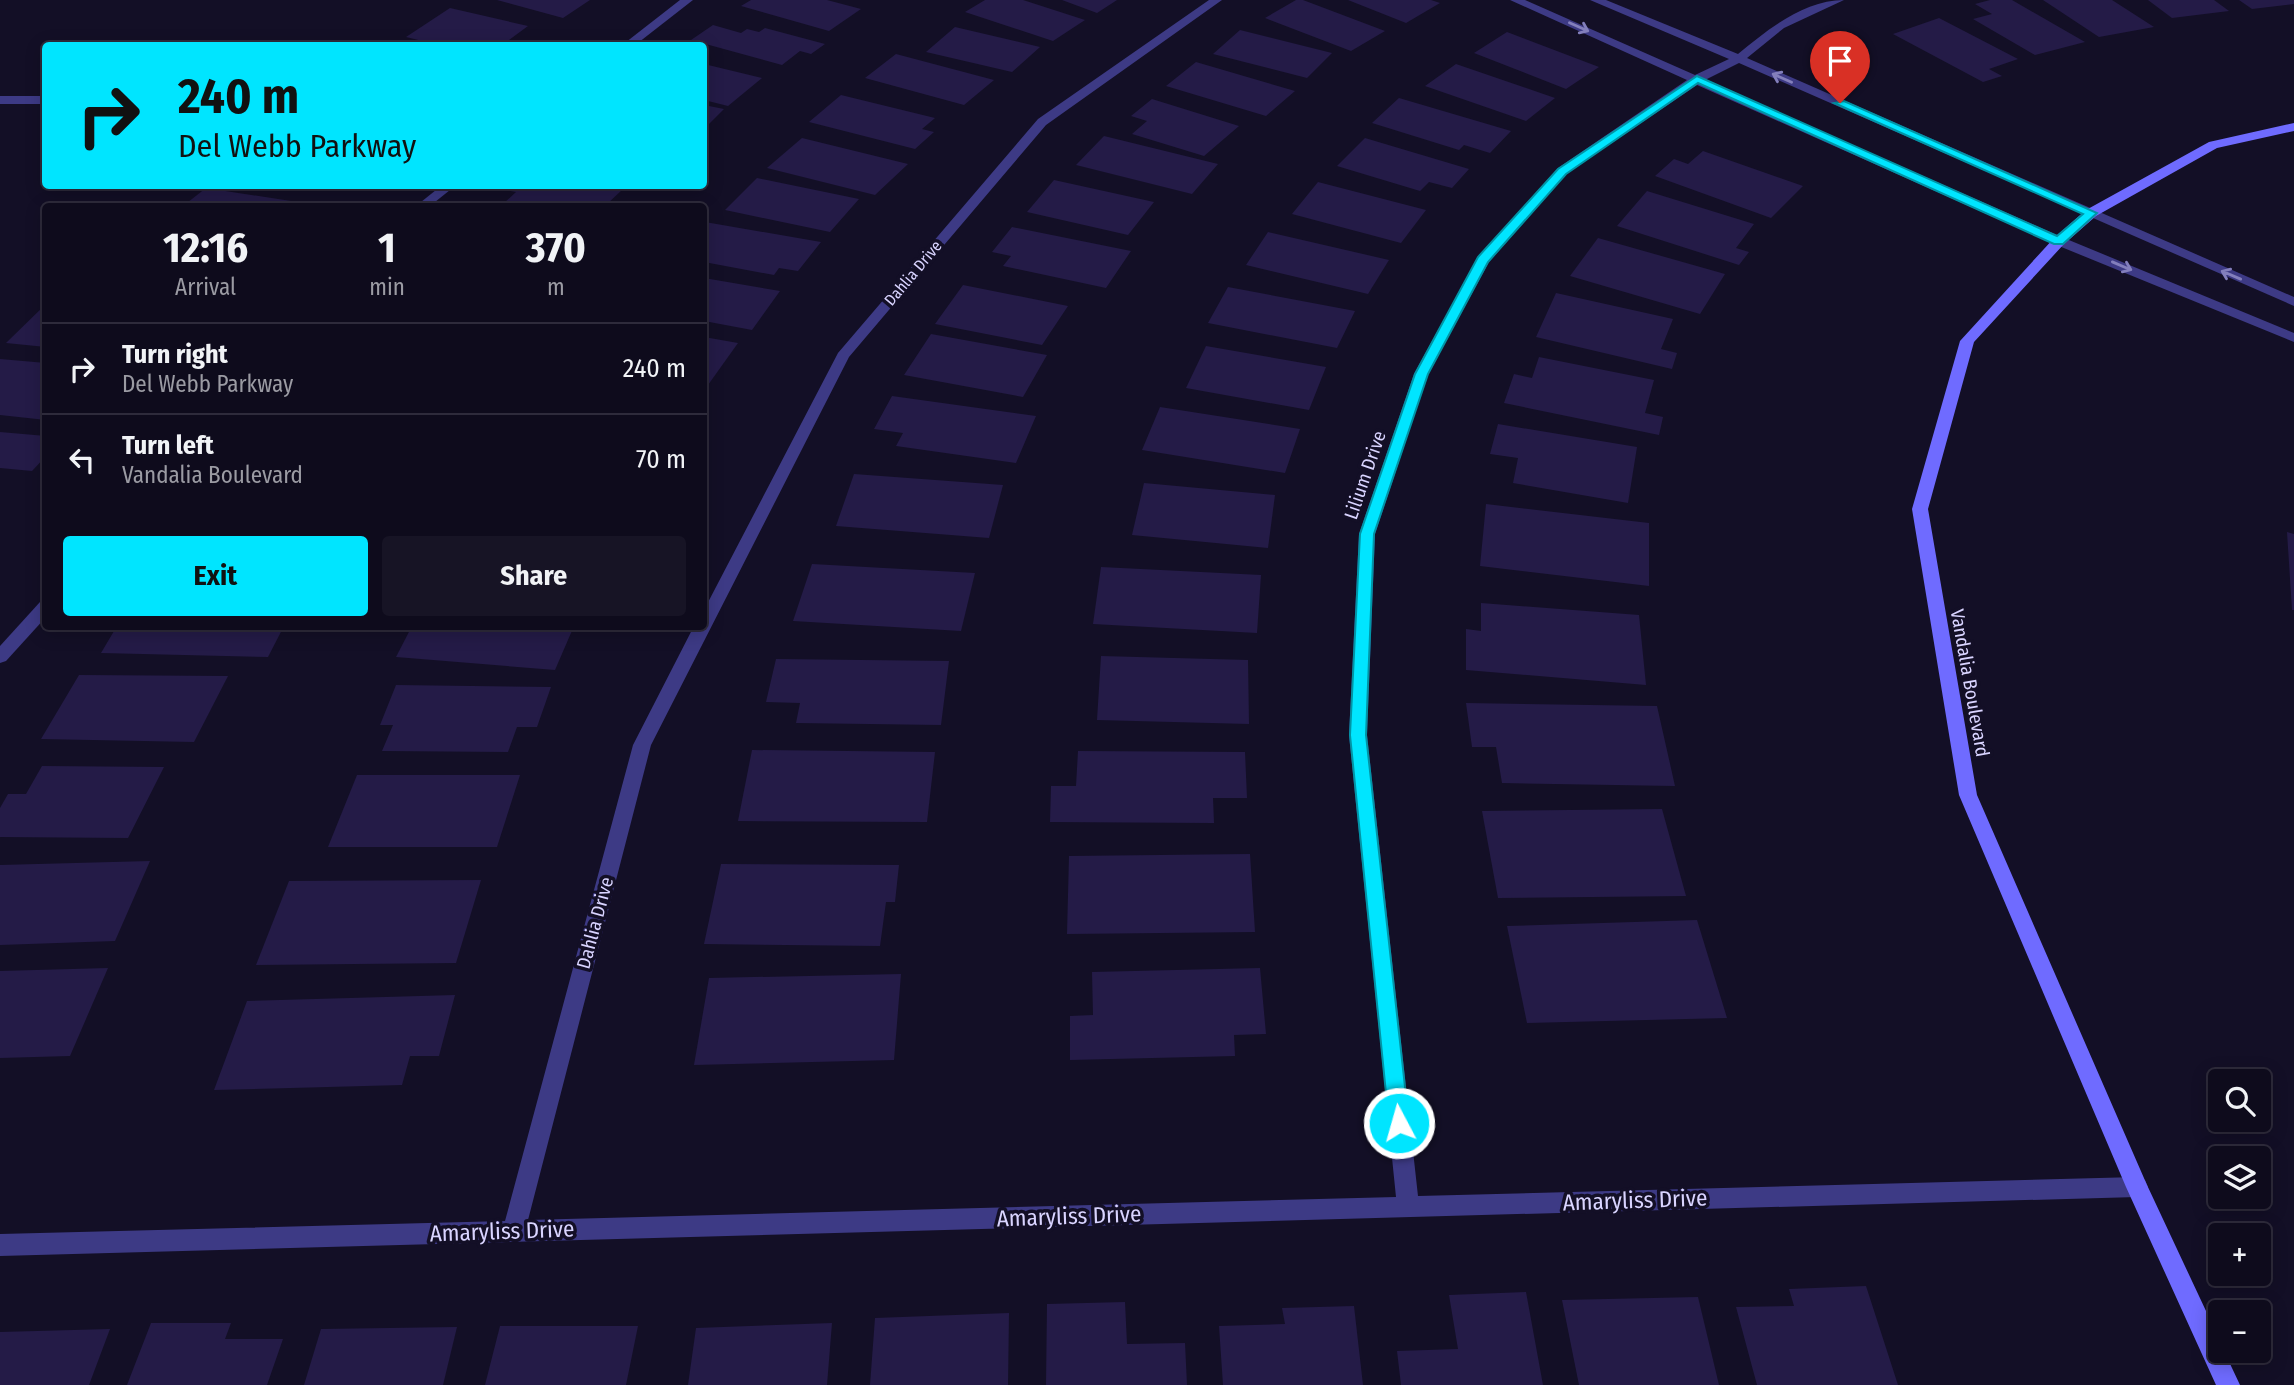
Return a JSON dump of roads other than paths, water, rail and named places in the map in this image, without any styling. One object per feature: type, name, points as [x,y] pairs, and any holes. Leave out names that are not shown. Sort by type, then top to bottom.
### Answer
[{"type":"street","points":[[631,42],[687,0]]},
{"type":"street","name":"Dahlia Drive","points":[[707,618],[843,356],[1042,122],[1216,0]]},
{"type":"street","points":[[1516,0],[2059,241],[2294,338]]},
{"type":"street","points":[[1596,0],[1739,59],[2294,302]]},
{"type":"street","name":"Lilium Drive","points":[[1408,1207],[1358,735],[1367,534],[1421,374],[1483,260],[1562,171],[1697,79],[1739,59],[1780,26],[1838,0]]},
{"type":"street","points":[[0,100],[42,100]]},
{"type":"street","name":"Vandalia Boulevard","points":[[2228,1385],[2137,1187],[1968,795],[1920,509],[1967,341],[2059,241],[2091,213],[2213,145],[2294,127]]},
{"type":"street","points":[[426,203],[445,189]]},
{"type":"street","points":[[0,657],[42,610]]},
{"type":"street","name":"Dahlia Drive","points":[[513,1230],[642,744],[701,630]]},
{"type":"street","name":"Amaryliss Drive","points":[[0,1245],[2137,1187]]}]
